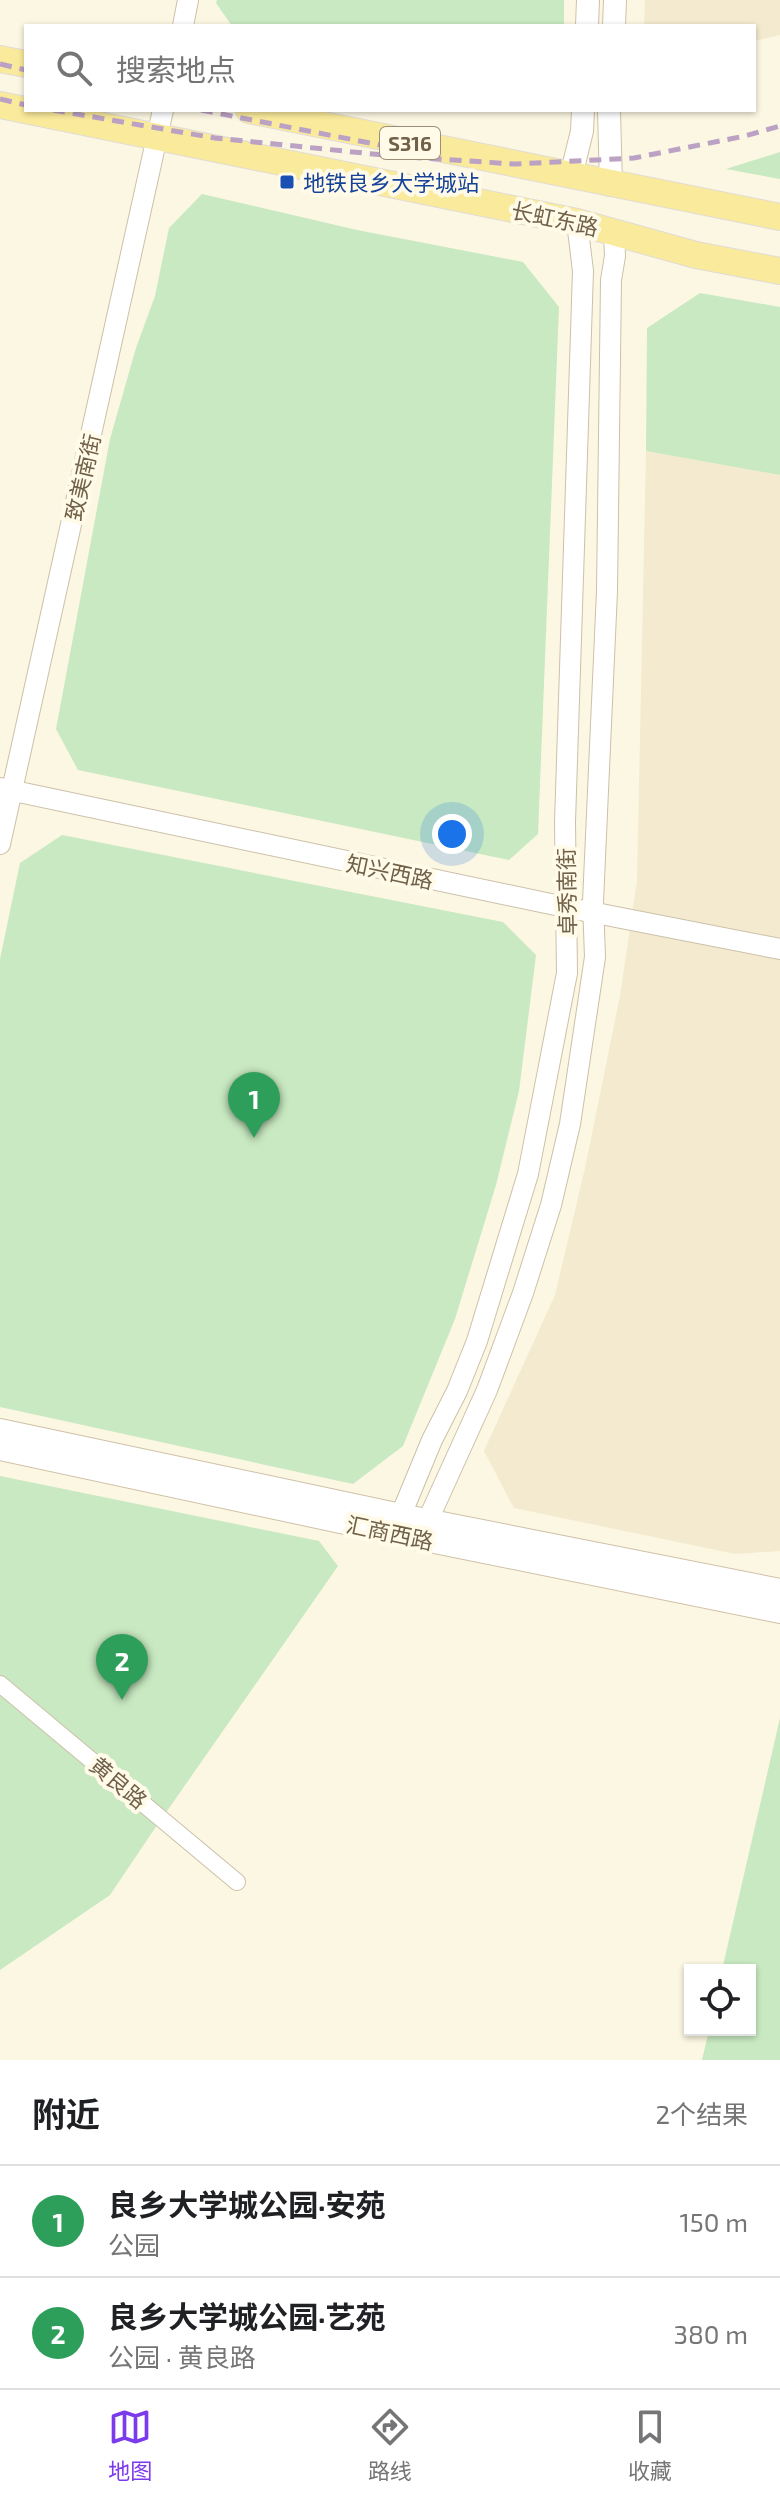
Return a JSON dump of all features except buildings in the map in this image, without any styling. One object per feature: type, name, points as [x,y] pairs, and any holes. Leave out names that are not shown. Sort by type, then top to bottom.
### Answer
[{"type":"main road","points":[[587,24],[588,0]]},
{"type":"main road","points":[[614,24],[615,0]]},
{"type":"main road","points":[[0,59],[24,64]]},
{"type":"main road","name":"长虹东路","points":[[0,105],[24,110]]},
{"type":"main road","name":"长虹东路","points":[[34,112],[577,222],[696,255],[780,271]]},
{"type":"main road","name":"长虹东路","points":[[259,112],[780,217]]},
{"type":"main road","points":[[571,176],[582,131],[583,112]]},
{"type":"main road","points":[[609,112],[611,185]]},
{"type":"main road","name":"汇商西路","points":[[0,1430],[396,1524]]},
{"type":"main road","name":"汇商西路","points":[[0,1449],[421,1529],[780,1590]]},
{"type":"main road","name":"汇商西路","points":[[421,1529],[780,1612]]},
{"type":"street","points":[[183,24],[188,0]]},
{"type":"street","name":"致美南街","points":[[0,844],[5,789],[163,112]]},
{"type":"street","name":"卓秀南街","points":[[396,1524],[477,1341],[528,1174],[567,973],[565,806],[583,271],[577,222]]},
{"type":"street","name":"卓秀南街","points":[[421,1529],[487,1390],[551,1205],[570,1124],[593,972],[607,591],[614,231]]},
{"type":"street","name":"知兴西路","points":[[5,789],[780,949]]},
{"type":"street","name":"黄良路","points":[[0,1684],[237,1882]]},
{"type":"shaded area","points":[[645,0],[780,0],[780,35],[756,41],[756,24],[644,24]]},
{"type":"shaded area","points":[[646,451],[780,475],[780,1551],[735,1554],[514,1508],[484,1451],[555,1295],[620,996],[637,881]]},
{"type":"green space","points":[[217,0],[564,0],[564,24],[231,24]]},
{"type":"green space","points":[[780,152],[780,179],[726,169]]},
{"type":"green space","points":[[202,194],[357,230],[523,262],[559,307],[538,834],[509,860],[78,770],[56,729],[110,439],[136,348],[155,296],[169,228]]},
{"type":"green space","points":[[700,293],[780,307],[780,475],[646,451],[647,328]]},
{"type":"green space","points":[[62,835],[503,922],[536,955],[519,1091],[496,1185],[455,1319],[403,1446],[353,1484],[0,1407],[0,959],[20,863]]},
{"type":"green space","points":[[0,1476],[319,1541],[338,1566],[110,1895],[0,1970]]},
{"type":"green space","points":[[780,1718],[780,2060],[702,2060],[708,2036],[756,2036],[756,1964],[723,1964]]},
{"type":"railway","points":[[0,64],[24,70]]},
{"type":"railway","points":[[0,99],[24,105]]},
{"type":"railway","points":[[65,112],[215,138],[393,156],[514,164],[634,158],[780,126]]},
{"type":"railway","points":[[211,112],[380,145]]},
{"type":"place","name":"地铁良乡大学城站","points":[[287,182]]},
{"type":"place","name":"良乡大学城公园·安苑","points":[[254,1138]]},
{"type":"place","name":"良乡大学城公园·艺苑","points":[[122,1700]]}]
